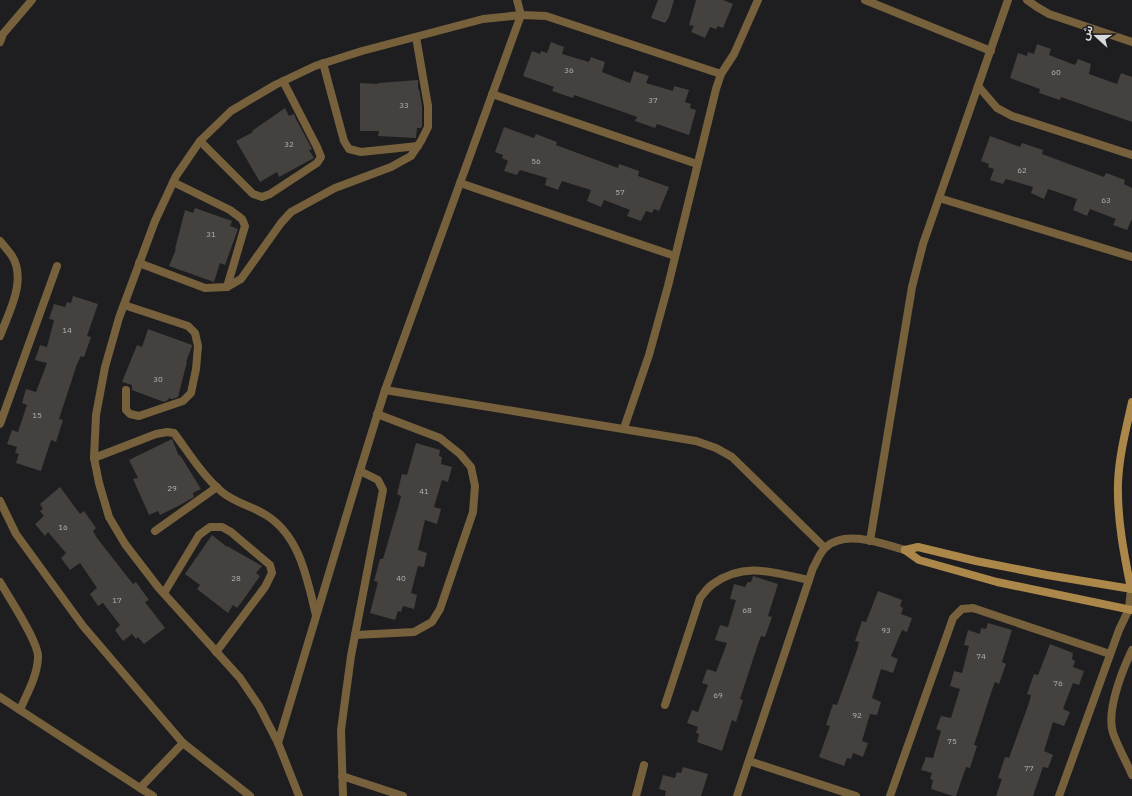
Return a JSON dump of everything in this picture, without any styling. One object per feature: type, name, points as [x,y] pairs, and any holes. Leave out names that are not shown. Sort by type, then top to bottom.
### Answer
[{"type":"street","points":[[0,42],[1,35],[32,0]]},
{"type":"street","points":[[278,743],[385,390],[521,15],[517,0]]},
{"type":"street","points":[[624,428],[648,355],[675,256],[716,89],[721,74],[734,54],[758,0]]},
{"type":"street","points":[[865,0],[991,51]]},
{"type":"street","points":[[870,541],[912,287],[923,244],[1008,0]]},
{"type":"street","points":[[1028,0],[1049,14],[1132,42]]},
{"type":"street","points":[[299,796],[278,743],[259,706],[240,678],[164,593],[125,544],[109,517],[99,483],[94,458],[96,415],[105,367],[124,305],[139,263],[155,221],[173,182],[200,141],[231,110],[283,81],[323,63],[483,19],[521,15],[546,16],[721,74]]},
{"type":"street","points":[[139,263],[205,288],[227,287],[241,279],[281,223],[291,212],[335,188],[391,167],[411,156],[428,127],[428,106],[416,37]]},
{"type":"street","points":[[323,63],[344,141],[350,149],[361,152],[418,146]]},
{"type":"street","points":[[200,141],[253,194],[262,197],[270,194],[317,163],[321,157],[317,147],[283,81]]},
{"type":"street","points":[[978,86],[997,108],[1012,116],[1132,155]]},
{"type":"street","points":[[492,94],[697,164]]},
{"type":"street","points":[[173,182],[230,210],[242,219],[245,226],[227,287]]},
{"type":"street","points":[[460,183],[675,256]]},
{"type":"street","points":[[939,198],[1132,257]]},
{"type":"street","points":[[0,241],[13,257],[18,274],[16,291],[0,336]]},
{"type":"street","points":[[0,424],[57,266]]},
{"type":"street","points":[[124,305],[188,326],[195,333],[198,346],[196,369],[191,393],[183,401],[139,416],[130,414],[126,410],[126,390]]},
{"type":"street","points":[[385,390],[624,428],[696,441],[716,448],[732,457],[825,548]]},
{"type":"street","points":[[1059,796],[1119,630],[1130,609],[1132,590],[1122,546],[1118,483],[1121,454],[1132,402]]},
{"type":"street","points":[[355,635],[414,632],[432,622],[440,609],[473,512],[476,486],[471,467],[460,454],[440,438],[377,414]]},
{"type":"street","points":[[94,458],[156,434],[167,432],[174,433],[207,478],[223,493],[236,501],[265,514],[282,528],[296,548],[305,571],[316,615]]},
{"type":"street","points":[[343,796],[341,730],[355,635],[383,490],[378,480],[360,471]]},
{"type":"street","points":[[155,531],[217,487]]},
{"type":"street","points":[[0,501],[16,534],[83,626],[183,744],[250,796]]},
{"type":"street","points":[[164,593],[199,535],[210,527],[222,527],[231,532],[270,566],[272,573],[265,587],[216,652]]},
{"type":"street","points":[[737,796],[813,568],[825,548],[832,543],[844,539],[857,538],[905,550],[919,560],[997,582],[1130,609]]},
{"type":"street","points":[[905,550],[918,547],[976,561],[1132,590]]},
{"type":"street","points":[[665,705],[700,598],[712,584],[736,572],[758,569],[809,580]]},
{"type":"street","points":[[0,582],[28,628],[39,656],[36,674],[20,710]]},
{"type":"street","points":[[890,796],[953,618],[962,609],[973,608],[1110,654]]},
{"type":"street","points":[[1132,650],[1117,690],[1111,721],[1113,732],[1132,775]]},
{"type":"street","points":[[0,698],[141,792],[153,796]]},
{"type":"street","points":[[141,792],[183,744]]},
{"type":"street","points":[[749,761],[856,796]]},
{"type":"street","points":[[636,796],[644,765]]},
{"type":"street","points":[[342,776],[403,796]]},
{"type":"building","points":[[658,0],[674,0],[669,17],[665,23],[651,18]]},
{"type":"building","points":[[696,0],[723,0],[733,4],[723,28],[718,26],[716,29],[710,27],[705,38],[691,32],[694,26],[689,25]]},
{"type":"building","points":[[551,42],[564,47],[562,54],[589,62],[591,57],[605,62],[602,72],[630,83],[634,71],[649,76],[646,83],[673,91],[674,86],[689,90],[685,102],[691,104],[690,108],[696,110],[689,135],[657,124],[655,128],[635,121],[637,117],[574,95],[573,98],[552,91],[554,87],[523,76],[532,51],[540,54],[541,51],[547,53]]},
{"type":"building","points":[[1037,44],[1051,49],[1049,55],[1075,65],[1078,59],[1091,64],[1089,74],[1117,84],[1121,73],[1132,77],[1132,122],[1061,97],[1060,100],[1039,93],[1040,89],[1010,78],[1018,53],[1027,56],[1028,52],[1034,54]]},
{"type":"building","points":[[418,80],[418,89],[422,106],[422,126],[421,128],[417,128],[416,138],[378,136],[379,131],[360,131],[360,83],[378,84]]},
{"type":"building","points":[[285,108],[289,116],[294,114],[312,149],[309,150],[314,158],[279,177],[277,172],[260,182],[236,141],[253,132],[252,131]]},
{"type":"building","points":[[504,127],[534,138],[536,134],[557,142],[556,145],[618,168],[619,164],[639,171],[638,176],[669,187],[659,211],[654,209],[652,213],[646,211],[641,221],[627,216],[630,210],[604,200],[601,207],[587,201],[591,190],[562,181],[558,190],[545,185],[547,178],[520,170],[517,175],[504,171],[508,161],[502,158],[503,155],[495,152]]},
{"type":"building","points":[[990,136],[1020,147],[1022,143],[1043,150],[1042,154],[1104,177],[1106,173],[1125,180],[1124,184],[1132,188],[1132,219],[1127,230],[1113,225],[1116,219],[1090,209],[1087,216],[1073,210],[1077,199],[1048,189],[1044,199],[1031,193],[1033,187],[1006,179],[1003,184],[990,180],[994,169],[988,167],[989,164],[981,161]]},
{"type":"building","points":[[195,208],[232,221],[230,226],[238,229],[225,265],[220,263],[214,282],[169,266],[176,249],[185,210],[193,213]]},
{"type":"building","points":[[73,296],[98,304],[87,336],[91,337],[84,357],[81,356],[77,364],[59,419],[63,420],[56,442],[51,440],[41,471],[16,463],[19,454],[15,453],[17,447],[7,444],[12,430],[18,432],[27,405],[22,403],[26,389],[36,392],[47,363],[35,360],[40,345],[47,347],[54,320],[49,319],[54,304],[65,307],[67,302],[71,303]]},
{"type":"building","points":[[148,329],[192,345],[186,362],[178,397],[172,399],[169,398],[164,402],[132,390],[132,385],[122,382],[137,345],[142,347]]},
{"type":"building","points":[[172,439],[179,456],[180,455],[201,489],[193,493],[194,497],[160,515],[158,511],[149,515],[133,479],[138,478],[129,460]]},
{"type":"building","points":[[416,443],[440,450],[439,456],[442,457],[441,464],[452,467],[448,482],[442,480],[434,507],[441,509],[437,524],[425,520],[418,550],[427,553],[424,567],[418,566],[411,593],[417,595],[414,609],[403,606],[401,612],[398,611],[395,620],[370,613],[378,582],[374,581],[380,559],[383,559],[401,496],[397,494],[402,474],[407,475]]},
{"type":"building","points":[[60,487],[80,514],[84,511],[96,528],[93,531],[97,538],[133,584],[136,582],[149,600],[145,602],[165,628],[144,644],[138,637],[136,639],[132,634],[123,641],[115,630],[120,625],[103,603],[98,606],[90,594],[97,588],[80,563],[70,570],[61,558],[66,553],[48,532],[45,536],[35,524],[44,516],[40,511],[43,509],[40,504]]},
{"type":"building","points":[[212,535],[227,547],[262,566],[256,573],[260,576],[246,596],[237,608],[233,605],[228,613],[197,589],[200,585],[185,574]]},
{"type":"building","points":[[753,576],[778,584],[768,616],[772,617],[765,637],[761,636],[758,644],[740,699],[743,700],[736,722],[732,720],[722,751],[697,742],[699,734],[696,733],[698,727],[687,723],[692,710],[698,712],[708,685],[702,683],[707,669],[716,672],[727,643],[715,640],[720,625],[728,627],[736,600],[730,599],[734,584],[745,587],[748,582],[751,582]]},
{"type":"building","points":[[878,591],[902,600],[900,606],[903,608],[901,614],[912,618],[907,632],[902,630],[891,656],[898,659],[893,673],[881,669],[872,698],[881,702],[877,715],[870,714],[862,741],[868,743],[863,757],[853,753],[851,759],[847,758],[844,766],[819,757],[830,726],[826,725],[833,704],[837,705],[857,650],[859,642],[855,641],[862,621],[866,622]]},
{"type":"building","points":[[988,623],[1012,630],[1002,662],[1006,664],[999,684],[995,682],[992,690],[974,745],[977,746],[970,768],[966,767],[956,796],[953,796],[931,789],[933,780],[930,779],[932,773],[921,770],[926,757],[933,758],[941,731],[936,729],[941,716],[951,718],[960,689],[950,686],[954,671],[962,673],[969,646],[964,645],[968,630],[980,634],[981,628],[986,629]]},
{"type":"building","points":[[1050,644],[1073,653],[1072,659],[1075,661],[1073,667],[1084,671],[1079,685],[1073,683],[1063,709],[1070,712],[1064,726],[1053,722],[1044,751],[1053,755],[1048,768],[1043,767],[1033,796],[996,796],[1002,779],[998,778],[1005,757],[1009,758],[1029,703],[1031,695],[1027,694],[1034,674],[1038,675]]},
{"type":"building","points":[[683,767],[708,774],[701,796],[665,796],[666,791],[659,789],[663,775],[675,778],[677,772],[681,773]]}]
